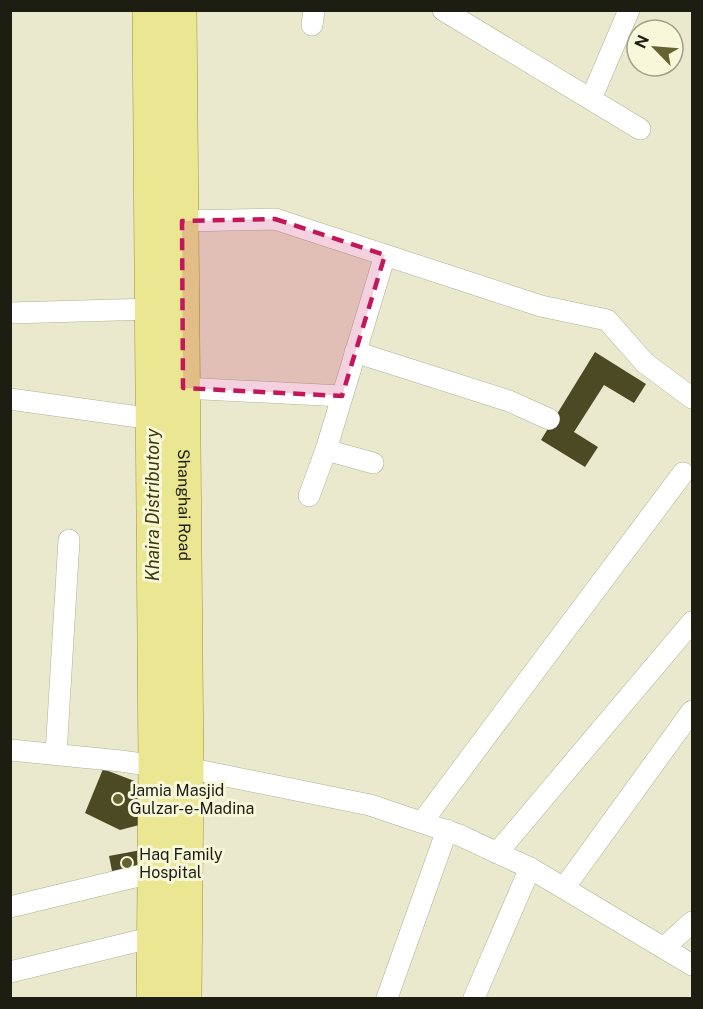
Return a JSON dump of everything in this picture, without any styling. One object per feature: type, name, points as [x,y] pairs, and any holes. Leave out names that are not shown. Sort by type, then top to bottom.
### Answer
[{"type":"main road","name":"Shanghai Road","points":[[148,10],[153,419],[185,999]]},
{"type":"main road","name":"Shanghai Road","points":[[153,999],[154,872],[171,767],[183,388],[180,10]]},
{"type":"street","points":[[443,10],[640,129]]},
{"type":"street","points":[[591,99],[629,10]]},
{"type":"street","points":[[182,221],[275,219],[541,306],[607,320],[645,363],[693,398]]},
{"type":"street","points":[[309,496],[326,450],[385,255]]},
{"type":"street","points":[[10,313],[152,309]]},
{"type":"street","points":[[356,352],[509,401],[549,419]]},
{"type":"street","points":[[183,388],[342,396]]},
{"type":"street","points":[[10,399],[153,419]]},
{"type":"street","points":[[326,450],[373,463]]},
{"type":"street","points":[[422,822],[683,473]]},
{"type":"street","points":[[56,754],[69,540]]},
{"type":"street","points":[[497,853],[693,622]]},
{"type":"street","points":[[564,888],[693,711]]},
{"type":"street","points":[[10,750],[171,767],[370,805],[447,830],[530,868],[693,965]]},
{"type":"street","points":[[387,999],[447,830]]},
{"type":"street","points":[[474,999],[530,868]]},
{"type":"street","points":[[10,907],[154,872]]},
{"type":"street","points":[[665,947],[693,922]]},
{"type":"street","points":[[10,972],[154,937]]},
{"type":"highlighted area","points":[[275,219],[385,255],[342,396],[183,388],[182,221]]},
{"type":"building","points":[[595,352],[646,384],[634,403],[604,385],[574,432],[598,447],[585,467],[541,440]]},
{"type":"building","name":"Jamia Masjid Gulzar-e-Madina","points":[[103,769],[145,785],[143,824],[120,830],[85,813]]},
{"type":"building","name":"Haq Family Hospital","points":[[141,850],[145,871],[113,876],[109,856]]},
{"type":"place","name":"Jamia Masjid Gulzar-e-Madina","points":[[118,799]]},
{"type":"place","name":"Haq Family Hospital","points":[[127,863]]},
{"type":"water label","name":"Khaira Distributory","points":[[153,505]]}]
